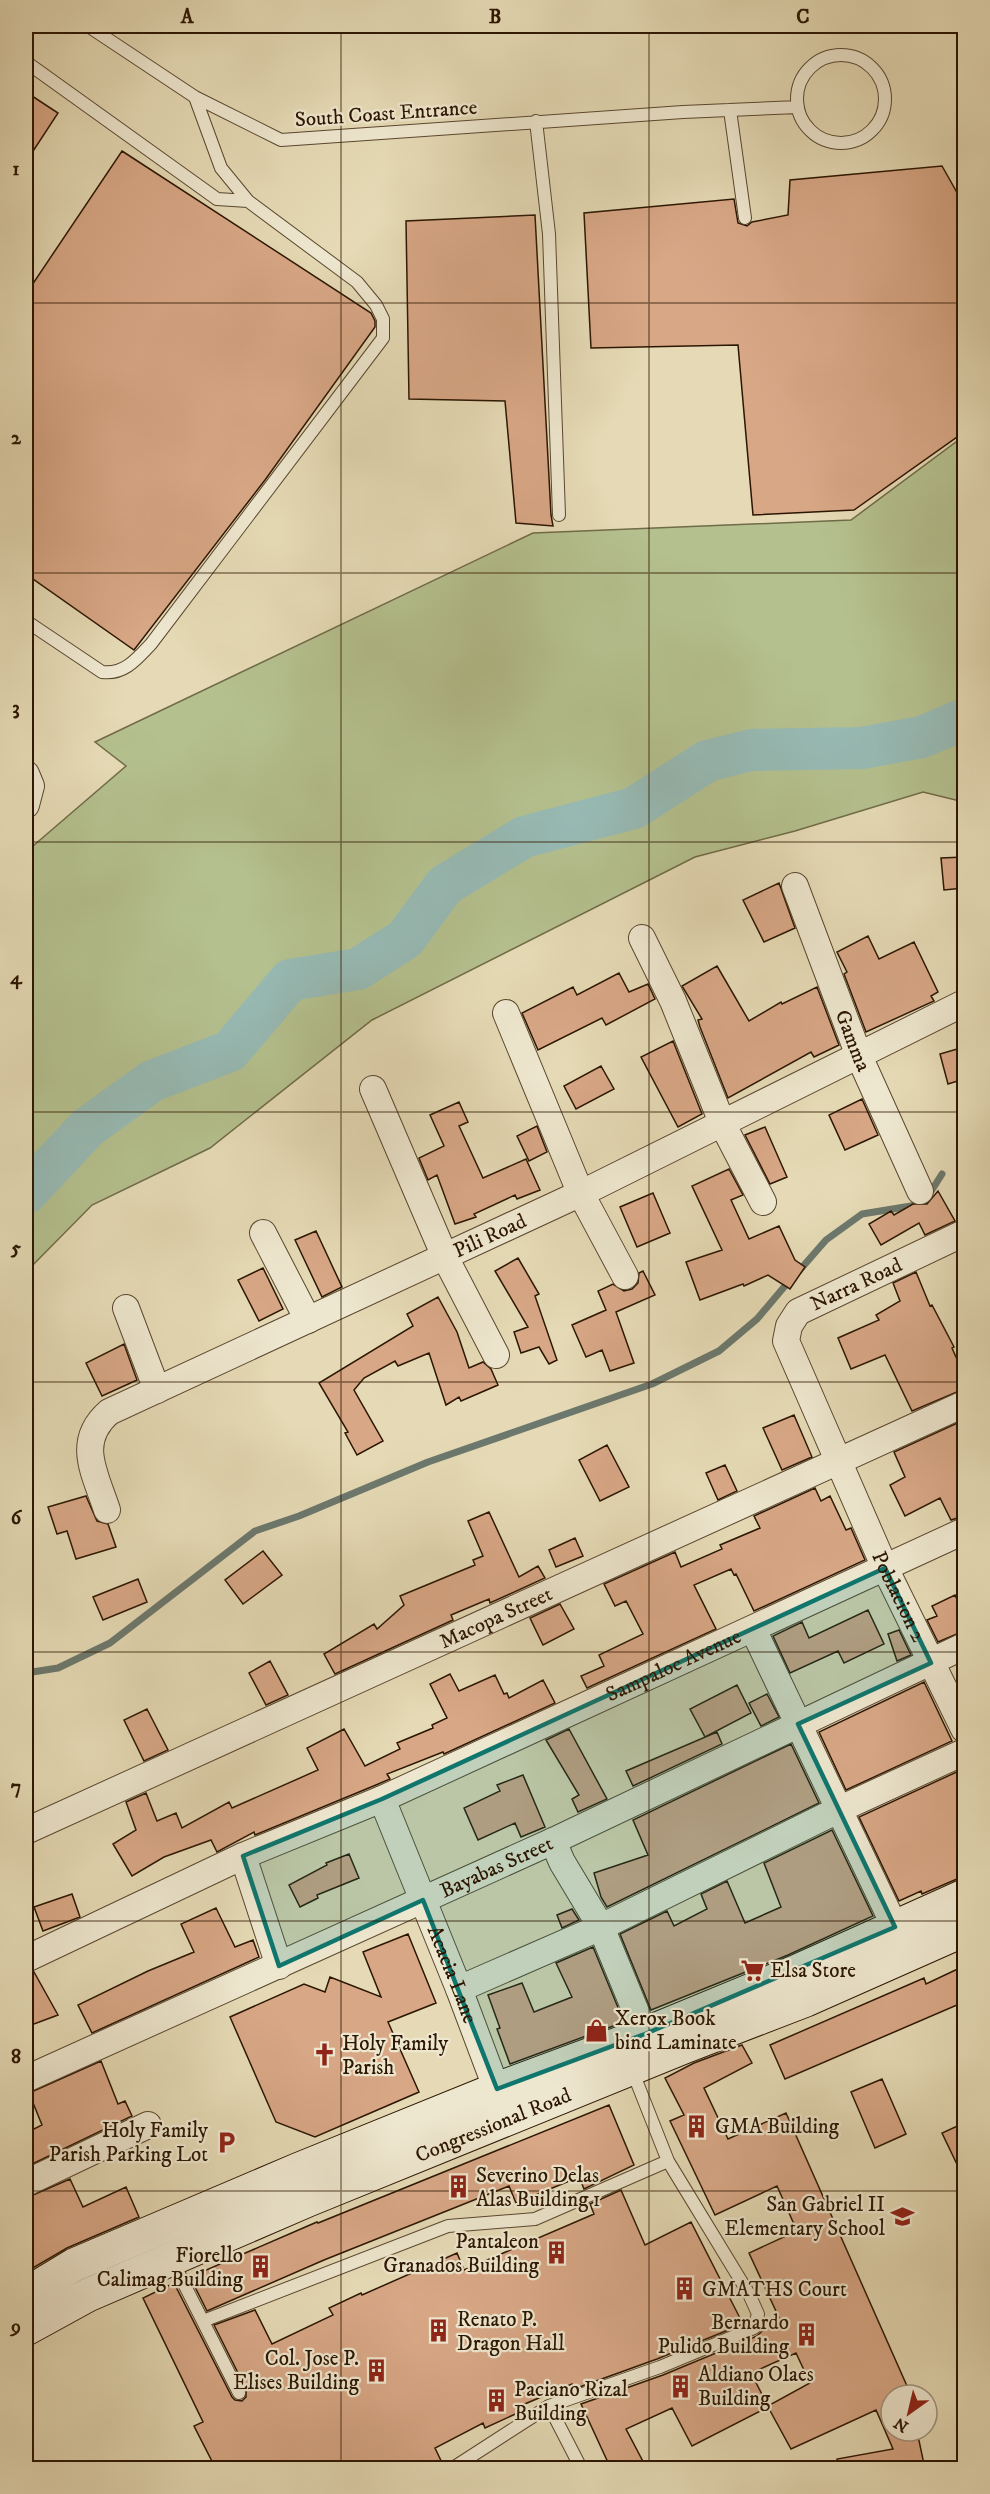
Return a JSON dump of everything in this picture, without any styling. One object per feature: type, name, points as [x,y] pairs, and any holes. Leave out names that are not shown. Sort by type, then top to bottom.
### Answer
[{"type":"main road","name":"Congressional Road","points":[[26,2329],[88,2295],[171,2259],[502,2104],[645,2034],[795,1972],[964,1896]]},
{"type":"main road","name":"Congressional Road","points":[[26,2294],[74,2265],[297,2170],[502,2104],[632,2069],[806,2000],[964,1930]]},
{"type":"street","points":[[26,774],[31,786],[26,805]]},
{"type":"street","name":"Gamma","points":[[795,886],[860,1056],[920,1191]]},
{"type":"street","points":[[642,938],[673,1001],[723,1125],[763,1202]]},
{"type":"street","name":"Pili Road","points":[[107,1510],[91,1458],[90,1438],[97,1423],[109,1412],[445,1257],[723,1125],[964,1003]]},
{"type":"street","points":[[506,1013],[580,1192],[625,1276]]},
{"type":"street","points":[[373,1089],[445,1257],[496,1355]]},
{"type":"street","points":[[263,1233],[308,1320]]},
{"type":"street","name":"Narra Road","points":[[841,1461],[786,1341],[789,1326],[798,1312],[964,1233]]},
{"type":"street","points":[[126,1308],[157,1390]]},
{"type":"street","name":"Macopa Street","points":[[26,1831],[964,1404]]},
{"type":"street","name":"Poblacion 2","points":[[841,1461],[885,1568],[964,1729]]},
{"type":"street","name":"Sampaloc Avenue","points":[[26,1959],[243,1856],[382,1799],[964,1531]]},
{"type":"street","points":[[753,1629],[895,1927]]},
{"type":"street","name":"Bayabas Street","points":[[26,2079],[553,1841],[964,1646]]},
{"type":"street","points":[[459,1989],[601,1927],[840,1809],[964,1752]]},
{"type":"street","name":"Acacia Lane","points":[[382,1799],[459,1989],[502,2104]]},
{"type":"street","points":[[553,1841],[562,1862],[601,1927],[645,2034]]},
{"type":"street","points":[[243,1856],[279,1966]]},
{"type":"street","points":[[26,2183],[148,2125]]},
{"type":"lane","name":"South Coast Entrance","points":[[88,26],[195,97],[281,140],[683,112],[798,107]]},
{"type":"lane","points":[[835,55],[850,55],[864,60],[883,82],[886,97],[884,112],[878,125],[867,135],[853,141],[839,143],[812,132],[803,121],[798,107],[797,93],[802,79],[816,63],[835,55]]},
{"type":"lane","points":[[26,62],[218,199],[248,201]]},
{"type":"lane","points":[[26,621],[102,672],[111,673],[133,664],[383,338],[383,319],[376,304],[357,282],[248,201],[221,168],[195,97]]},
{"type":"lane","points":[[730,110],[745,218]]},
{"type":"lane","points":[[536,122],[549,234],[559,515]]},
{"type":"lane","points":[[453,2469],[549,2406],[660,2367],[754,2328],[758,2314],[749,2294],[668,2161],[632,2069]]},
{"type":"lane","points":[[202,2321],[448,2226],[535,2219],[668,2161]]},
{"type":"lane","points":[[171,2259],[239,2393]]},
{"type":"lane","points":[[549,2406],[581,2469]]},
{"type":"highlighted area","points":[[885,1568],[931,1663],[798,1724],[895,1927],[645,2034],[497,2089],[423,1900],[279,1966],[243,1856],[382,1799]]},
{"type":"green space","points":[[964,436],[964,802],[923,792],[795,831],[695,857],[372,1020],[210,1148],[92,1205],[26,1272],[26,852],[126,766],[95,742],[533,533],[851,520]]},
{"type":"building","points":[[26,92],[58,113],[26,162]]},
{"type":"building","points":[[122,151],[371,313],[375,321],[375,327],[265,480],[134,650],[26,574],[26,294]]},
{"type":"building","points":[[942,166],[964,205],[964,432],[854,510],[753,515],[738,345],[591,348],[584,213],[734,199],[738,223],[747,226],[752,222],[788,215],[790,180]]},
{"type":"building","points":[[535,215],[553,526],[516,523],[505,401],[409,399],[406,221]]},
{"type":"building","points":[[964,857],[964,888],[944,890],[941,858]]},
{"type":"building","points":[[779,883],[795,928],[764,942],[743,900]]},
{"type":"building","points":[[868,936],[879,959],[914,942],[938,992],[931,996],[934,1001],[866,1032],[844,974],[847,972],[837,952]]},
{"type":"building","points":[[717,966],[749,1021],[781,1002],[782,1004],[817,987],[839,1045],[814,1057],[811,1052],[728,1098],[700,1027],[698,1020],[702,1019],[682,986]]},
{"type":"building","points":[[619,973],[629,992],[648,984],[655,999],[606,1025],[602,1018],[538,1050],[522,1013],[573,987],[577,995]]},
{"type":"building","points":[[673,1041],[702,1114],[678,1127],[641,1057]]},
{"type":"building","points":[[964,1047],[964,1079],[948,1084],[940,1054]]},
{"type":"building","points":[[601,1066],[614,1089],[576,1109],[564,1086]]},
{"type":"building","points":[[862,1099],[878,1135],[845,1150],[829,1115]]},
{"type":"building","points":[[459,1102],[468,1122],[459,1126],[483,1178],[526,1159],[540,1190],[517,1199],[515,1195],[474,1214],[476,1217],[455,1224],[437,1175],[428,1180],[419,1158],[444,1146],[430,1115]]},
{"type":"building","points":[[537,1126],[547,1152],[529,1161],[517,1136]]},
{"type":"building","points":[[765,1127],[787,1177],[770,1184],[745,1135]]},
{"type":"building","points":[[729,1169],[743,1195],[731,1200],[749,1239],[779,1226],[795,1260],[805,1267],[790,1289],[768,1275],[744,1286],[743,1284],[700,1300],[686,1262],[722,1250],[692,1186]]},
{"type":"building","points":[[938,1191],[955,1221],[925,1235],[919,1223],[881,1245],[869,1224],[891,1211],[894,1215],[913,1204],[927,1204]]},
{"type":"building","points":[[653,1193],[670,1233],[637,1247],[620,1207]]},
{"type":"building","points":[[316,1231],[342,1287],[322,1297],[295,1240]]},
{"type":"building","points":[[518,1258],[539,1294],[535,1296],[557,1360],[549,1364],[539,1347],[521,1353],[514,1332],[528,1327],[495,1271]]},
{"type":"building","points":[[263,1268],[283,1309],[259,1321],[238,1280]]},
{"type":"building","points":[[643,1271],[655,1295],[616,1312],[634,1363],[610,1371],[602,1350],[586,1357],[572,1325],[606,1310],[598,1291],[613,1284],[624,1291],[632,1289],[638,1283],[639,1273]]},
{"type":"building","points":[[916,1272],[930,1306],[932,1305],[954,1347],[952,1348],[964,1375],[964,1389],[912,1411],[885,1355],[851,1369],[838,1338],[879,1320],[876,1315],[900,1301],[893,1283]]},
{"type":"building","points":[[438,1297],[457,1332],[469,1368],[483,1362],[491,1369],[498,1385],[461,1401],[459,1397],[446,1405],[429,1353],[398,1366],[395,1361],[364,1378],[354,1390],[383,1441],[357,1455],[345,1433],[348,1432],[319,1383],[413,1326],[407,1314]]},
{"type":"building","points":[[124,1344],[137,1380],[102,1396],[86,1363]]},
{"type":"building","points":[[794,1415],[812,1457],[782,1470],[763,1428]]},
{"type":"building","points":[[964,1420],[964,1516],[951,1520],[940,1498],[905,1516],[890,1485],[905,1477],[894,1452]]},
{"type":"building","points":[[607,1445],[629,1487],[600,1501],[579,1460]]},
{"type":"building","points":[[725,1465],[737,1491],[718,1500],[706,1473]]},
{"type":"building","points":[[815,1488],[821,1501],[830,1496],[846,1530],[851,1528],[865,1560],[754,1611],[736,1574],[734,1575],[731,1569],[694,1585],[716,1629],[587,1688],[581,1676],[604,1666],[599,1655],[643,1634],[626,1601],[615,1606],[604,1584],[675,1552],[681,1567],[722,1549],[720,1545],[760,1528],[754,1516]]},
{"type":"building","points":[[86,1496],[97,1521],[108,1524],[116,1547],[76,1559],[67,1531],[57,1534],[48,1507]]},
{"type":"building","points":[[489,1512],[519,1577],[538,1566],[545,1578],[490,1603],[489,1599],[451,1615],[453,1620],[335,1674],[324,1654],[374,1624],[377,1629],[404,1605],[400,1596],[475,1565],[473,1560],[483,1556],[468,1521]]},
{"type":"building","points":[[575,1538],[583,1556],[556,1567],[549,1550]]},
{"type":"building","points":[[263,1551],[282,1575],[243,1604],[225,1580]]},
{"type":"building","points":[[138,1579],[147,1602],[103,1620],[93,1597]]},
{"type":"building","points":[[955,1595],[964,1615],[964,1631],[938,1642],[927,1620],[937,1616],[932,1606]]},
{"type":"building","points":[[560,1604],[574,1629],[543,1645],[530,1618]]},
{"type":"building","points":[[868,1610],[884,1644],[844,1663],[838,1651],[790,1673],[773,1636],[802,1622],[809,1638]]},
{"type":"building","points":[[899,1630],[911,1655],[897,1661],[888,1634]]},
{"type":"building","points":[[270,1661],[288,1695],[266,1705],[249,1673]]},
{"type":"building","points":[[450,1674],[459,1691],[495,1675],[504,1694],[507,1693],[509,1698],[543,1680],[555,1703],[444,1754],[443,1752],[387,1774],[390,1779],[255,1835],[254,1832],[217,1852],[211,1840],[164,1857],[132,1876],[113,1844],[136,1830],[126,1802],[146,1793],[157,1821],[176,1813],[182,1828],[229,1802],[232,1808],[318,1770],[307,1748],[344,1729],[365,1766],[400,1749],[397,1743],[433,1728],[432,1725],[447,1718],[430,1684]]},
{"type":"building","points":[[924,1682],[952,1741],[846,1790],[819,1732]]},
{"type":"building","points":[[737,1685],[751,1713],[705,1737],[690,1709]]},
{"type":"building","points":[[767,1694],[779,1717],[761,1726],[749,1703]]},
{"type":"building","points":[[147,1709],[168,1750],[144,1761],[124,1720]]},
{"type":"building","points":[[569,1729],[607,1799],[578,1812],[572,1799],[579,1795],[546,1740]]},
{"type":"building","points":[[717,1732],[722,1744],[633,1786],[626,1771]]},
{"type":"building","points":[[791,1744],[819,1803],[607,1907],[601,1897],[594,1873],[648,1855],[633,1820]]},
{"type":"building","points":[[961,1770],[964,1778],[964,1876],[899,1901],[859,1817]]},
{"type":"building","points":[[523,1775],[545,1827],[521,1837],[515,1823],[478,1840],[464,1808],[500,1791],[497,1785]]},
{"type":"building","points":[[832,1830],[873,1916],[788,1955],[651,2010],[620,1934],[667,1911],[674,1926],[707,1909],[701,1894],[727,1881],[745,1923],[781,1907],[764,1863]]},
{"type":"building","points":[[349,1854],[359,1878],[317,1895],[318,1898],[300,1907],[289,1885],[327,1865],[326,1863]]},
{"type":"building","points":[[72,1894],[80,1917],[43,1931],[34,1907]]},
{"type":"building","points":[[216,1908],[235,1947],[253,1940],[259,1957],[92,2033],[78,2005],[148,1971],[194,1952],[181,1924]]},
{"type":"building","points":[[572,1909],[579,1920],[562,1928],[557,1915]]},
{"type":"building","name":"Holy Family Parish","points":[[408,1934],[436,2003],[388,2022],[419,2092],[315,2137],[276,2122],[230,2017],[304,1984],[325,1992],[330,1977],[381,1997],[363,1952]]},
{"type":"building","points":[[593,1947],[624,2022],[510,2064],[488,1995],[522,1983],[534,2012],[572,1997],[556,1963]]},
{"type":"building","points":[[964,1966],[964,2002],[785,2079],[770,2045],[924,1978],[926,1984]]},
{"type":"building","points":[[34,1972],[58,2015],[26,2027],[26,1974]]},
{"type":"building","points":[[742,2045],[752,2063],[704,2088],[728,2139],[786,2113],[906,2383],[879,2383],[879,2417],[876,2410],[791,2449],[768,2407],[692,2446],[672,2408],[626,2429],[647,2469],[611,2469],[581,2404],[663,2375],[757,2336],[781,2322],[749,2253],[797,2231],[777,2186],[715,2215],[670,2121],[684,2115],[665,2078],[694,2063]],"holes":[[[796,2353],[810,2383],[768,2406],[751,2373]]]},
{"type":"building","points":[[101,2061],[118,2104],[125,2101],[132,2116],[26,2167],[26,2133],[42,2125],[29,2093]]},
{"type":"building","points":[[882,2079],[906,2134],[875,2148],[851,2092]]},
{"type":"building","points":[[609,2105],[634,2165],[584,2189],[579,2177],[516,2203],[509,2186],[324,2260],[207,2311],[190,2277],[317,2222]]},
{"type":"building","points":[[964,2123],[964,2179],[942,2133]]},
{"type":"building","points":[[70,2179],[83,2207],[126,2187],[139,2217],[67,2248],[26,2272],[26,2198]]},
{"type":"building","points":[[621,2190],[645,2245],[691,2222],[743,2324],[574,2389],[572,2384],[520,2406],[522,2411],[485,2428],[483,2423],[435,2448],[445,2469],[216,2469],[194,2426],[203,2422],[143,2298],[174,2283],[232,2397],[242,2401],[246,2397],[246,2389],[214,2325],[255,2310],[272,2344],[333,2315],[329,2308],[457,2253],[464,2270],[594,2214],[590,2204]]},
{"type":"building","points":[[890,2443],[920,2443],[925,2469],[838,2469],[837,2459],[893,2449]]},
{"type":"waterway","points":[[26,1193],[88,1127],[152,1081],[230,1051],[290,980],[358,969],[405,939],[445,885],[524,837],[634,808],[707,761],[751,750],[862,748],[922,737],[964,719]]},
{"type":"waterway","points":[[798,1272],[826,1240],[862,1214],[911,1206],[925,1201],[942,1174]]},
{"type":"waterway","points":[[26,1673],[58,1668],[110,1643],[255,1531],[299,1516],[428,1462],[652,1384],[719,1351],[757,1319],[790,1280]]},
{"type":"place","name":"Elsa Store","points":[[752,1970]]},
{"type":"place","name":"Xerox Book bind Laminate","points":[[597,2030]]},
{"type":"place","name":"Holy Family Parish","points":[[324,2055]]},
{"type":"place","name":"GMA Building","points":[[697,2126]]},
{"type":"place","name":"Holy Family Parish Parking Lot","points":[[226,2142]]},
{"type":"place","name":"Severino Delas Alas Building 1","points":[[458,2187]]},
{"type":"place","name":"San Gabriel II Elementary School","points":[[903,2216]]},
{"type":"place","name":"Pantaleon Granados Building","points":[[557,2253]]},
{"type":"place","name":"Fiorello Calimag Building","points":[[261,2267]]},
{"type":"place","name":"GMATHS Court","points":[[684,2289]]},
{"type":"place","name":"Renato P. Dragon Hall","points":[[439,2331]]},
{"type":"place","name":"Bernardo Pulido Building","points":[[807,2334]]},
{"type":"place","name":"Col. Jose P. Elises Building","points":[[377,2370]]},
{"type":"place","name":"Aldiano Olaes Building","points":[[680,2386]]},
{"type":"place","name":"Paciano Rizal Building","points":[[496,2401]]}]
